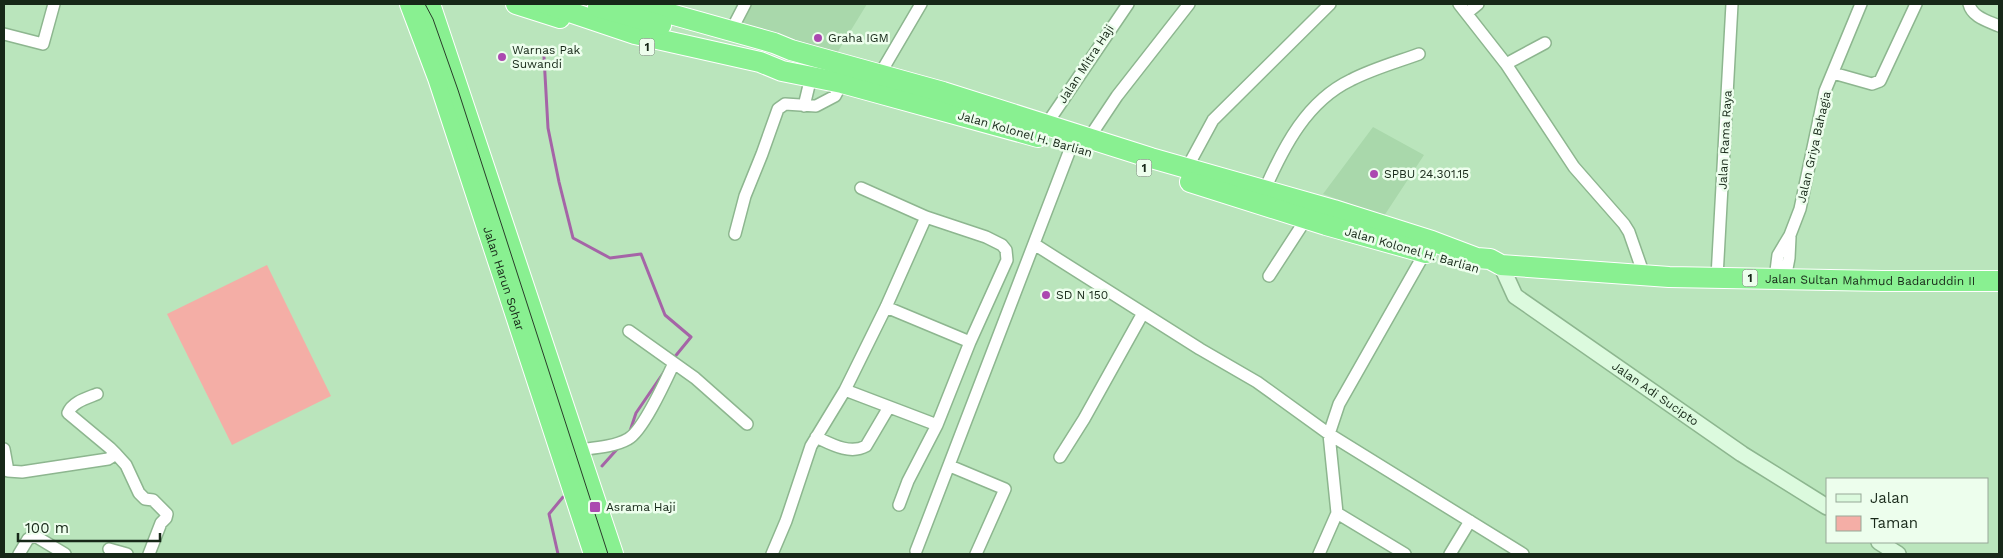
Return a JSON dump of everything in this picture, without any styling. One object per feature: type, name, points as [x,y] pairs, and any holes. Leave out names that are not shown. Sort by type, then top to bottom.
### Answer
[{"type":"highway","name":"1","points":[[516,4],[662,51],[760,71],[780,70]]},
{"type":"highway","name":"1","points":[[546,4],[642,36],[760,62],[780,70]]},
{"type":"highway","name":"1","points":[[587,4],[671,28],[789,50]]},
{"type":"highway","name":"1","points":[[635,4],[681,10],[731,31],[789,50]]},
{"type":"highway","name":"Jalan Harun Sohar","points":[[422,7],[550,392],[594,554]]},
{"type":"highway","name":"Jalan Kolonel H. Barlian","points":[[789,50],[943,92],[1046,125],[1080,142],[1149,169],[1306,219],[1387,234]]},
{"type":"highway","name":"Jalan Kolonel H. Barlian","points":[[780,70],[842,83],[1265,189],[1387,234],[1429,247],[1474,270],[1487,272],[1501,265]]},
{"type":"highway","name":"Jalan Sultan Mahmud Badaruddin II","points":[[1501,265],[1644,275],[1896,282],[1999,281]]},
{"type":"highway","name":"Jalan Harun Sohar","points":[[550,392],[578,450],[612,554]]},
{"type":"street","points":[[4,34],[43,44],[54,4]]},
{"type":"street","points":[[731,31],[745,4]]},
{"type":"street","points":[[880,74],[921,4]]},
{"type":"street","name":"Jalan Mitra Haji","points":[[1046,125],[1128,4]]},
{"type":"street","points":[[916,550],[950,466],[1034,244],[1080,142],[1189,4]]},
{"type":"street","points":[[1187,168],[1213,120],[1330,4]]},
{"type":"street","points":[[1459,4],[1506,64],[1566,157],[1630,232],[1644,275]]},
{"type":"street","points":[[1467,13],[1478,4]]},
{"type":"street","name":"Jalan Rama Raya","points":[[1717,277],[1732,4]]},
{"type":"street","name":"Jalan Griya Bahagia","points":[[1780,279],[1778,255],[1790,235],[1800,208],[1825,91],[1861,4]]},
{"type":"street","points":[[1833,73],[1872,84],[1880,81],[1916,4]]},
{"type":"street","points":[[1969,4],[1970,8],[1979,18],[1999,26]]},
{"type":"street","points":[[1506,64],[1545,43]]},
{"type":"street","points":[[1265,189],[1288,142],[1306,115],[1320,100],[1349,80],[1419,54]]},
{"type":"street","points":[[804,106],[811,76]]},
{"type":"street","points":[[735,234],[744,196],[778,109],[785,104],[816,106],[835,96],[842,83]]},
{"type":"street","points":[[860,188],[926,217],[986,237],[1002,245],[1006,250],[1007,260],[970,342],[937,425],[908,481],[899,504]]},
{"type":"street","points":[[772,554],[816,437],[845,390],[886,307],[926,217]]},
{"type":"street","points":[[1269,276],[1306,219]]},
{"type":"street","points":[[1034,244],[1200,349],[1257,382],[1329,434],[1523,554]]},
{"type":"street","points":[[1319,554],[1337,513],[1329,434],[1339,404],[1429,247]]},
{"type":"street","name":"Jalan Adi Sucipto","points":[[1501,265],[1515,296],[1742,454],[1826,506]]},
{"type":"street","points":[[886,307],[970,342]]},
{"type":"street","points":[[1060,456],[1084,419],[1143,313]]},
{"type":"street","points":[[629,331],[695,378],[747,424]]},
{"type":"street","points":[[578,450],[625,441],[658,395],[672,362]]},
{"type":"street","points":[[845,390],[937,425]]},
{"type":"street","points":[[97,394],[76,403],[70,407],[68,413],[116,454],[126,465],[145,499],[154,500],[167,514],[161,523],[149,554]]},
{"type":"street","points":[[816,437],[850,450],[860,449],[866,446],[889,407]]},
{"type":"street","points":[[4,449],[6,471],[22,472],[108,459],[116,454]]},
{"type":"street","points":[[950,466],[1006,489],[976,554]]},
{"type":"street","points":[[1337,513],[1405,554]]},
{"type":"street","points":[[1450,554],[1470,521]]},
{"type":"street","points":[[19,554],[28,539],[35,536],[65,554]]},
{"type":"street","points":[[1881,543],[1898,554]]},
{"type":"street","points":[[109,549],[127,554]]},
{"type":"shaded area","name":"Graha IGM","points":[[752,4],[867,4],[837,53],[743,23]]},
{"type":"shaded area","name":"SPBU 24.301.15","points":[[1373,127],[1424,155],[1384,216],[1323,194]]},
{"type":"green space","points":[[267,265],[331,396],[232,445],[167,314]]},
{"type":"waterway","points":[[544,57],[548,128],[573,238],[610,258],[641,254],[665,315],[691,337],[673,359]]},
{"type":"waterway","points":[[629,434],[636,413],[664,372]]},
{"type":"waterway","points":[[602,466],[619,447]]},
{"type":"waterway","points":[[558,554],[549,514],[563,497]]},
{"type":"tram line","points":[[425,4],[433,19],[458,90],[608,554]]},
{"type":"place","name":"Graha IGM","points":[[818,38]]},
{"type":"place","name":"Warnas Pak Suwandi","points":[[502,57]]},
{"type":"place","name":"SPBU 24.301.15","points":[[1374,174]]},
{"type":"place","name":"SD N 150","points":[[1046,295]]},
{"type":"place","name":"Asrama Haji","points":[[595,507]]}]
